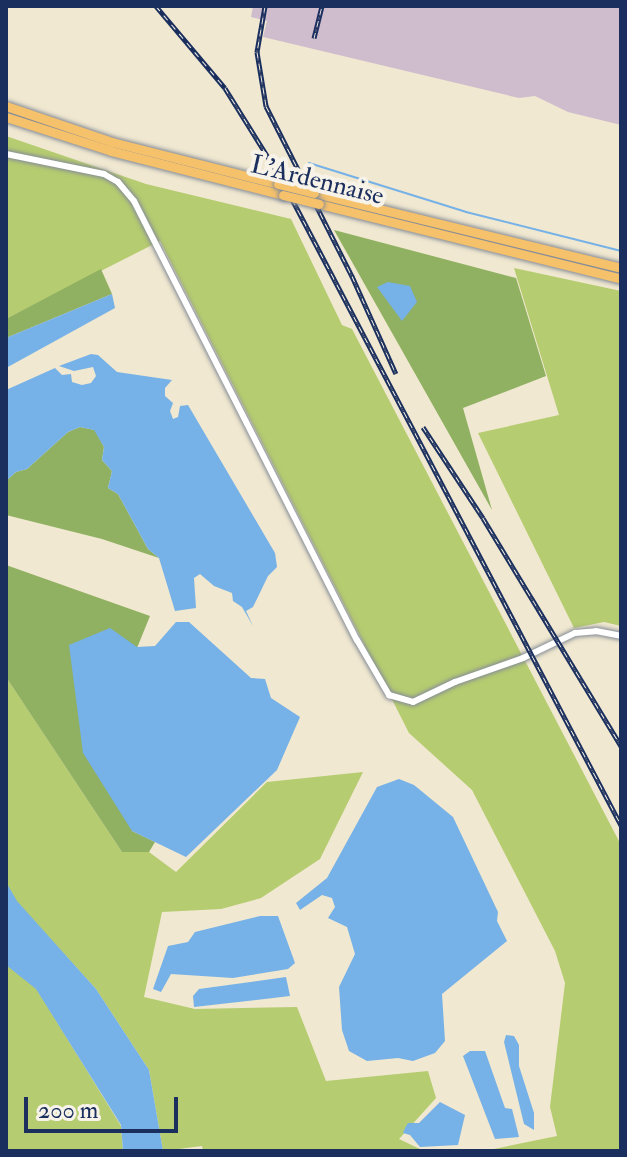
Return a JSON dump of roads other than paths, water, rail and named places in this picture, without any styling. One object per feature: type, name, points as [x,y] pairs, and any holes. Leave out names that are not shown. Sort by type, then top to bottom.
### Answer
[{"type":"highway","name":"L'Ardennaise","points":[[6,106],[112,142],[621,268]]},
{"type":"highway","name":"L'Ardennaise","points":[[6,117],[111,151],[621,279]]},
{"type":"street","points":[[6,154],[104,174],[118,182],[134,201],[357,640],[389,695],[413,702],[468,676],[523,658],[579,632],[621,636]]},
{"type":"water","points":[[388,282],[410,286],[417,302],[402,321],[377,287]]},
{"type":"water","points":[[112,294],[115,308],[6,368],[6,338]]},
{"type":"water","points":[[91,354],[98,355],[117,372],[172,380],[165,388],[165,396],[173,403],[170,411],[173,419],[178,417],[180,406],[188,405],[275,553],[277,567],[268,576],[253,607],[246,611],[253,626],[242,607],[233,601],[232,593],[214,586],[200,574],[194,578],[196,608],[175,611],[159,558],[148,549],[118,494],[108,488],[112,471],[102,460],[104,447],[94,430],[80,427],[68,432],[27,469],[16,472],[6,481],[6,390],[55,368],[62,375],[71,374],[72,382],[82,385],[91,383],[96,376],[93,367],[74,371],[59,366]]},
{"type":"water","points":[[176,622],[189,622],[251,678],[265,679],[271,698],[300,717],[277,770],[186,857],[132,831],[83,753],[69,645],[110,628],[137,647],[155,646]]},
{"type":"water","points":[[399,779],[414,785],[453,817],[498,912],[497,921],[507,941],[442,994],[445,1041],[435,1053],[413,1061],[398,1058],[367,1061],[349,1051],[342,1030],[339,987],[355,954],[347,927],[328,918],[335,907],[332,898],[322,895],[300,910],[296,903],[327,878],[377,787]]},
{"type":"water","points":[[6,882],[17,901],[96,989],[149,1070],[163,1151],[123,1151],[121,1125],[36,989],[6,965]]},
{"type":"water","points":[[260,916],[278,916],[295,963],[288,969],[233,978],[171,974],[161,992],[153,989],[168,946],[188,942],[195,932]]},
{"type":"water","points":[[286,977],[290,996],[194,1007],[193,996],[199,989]]},
{"type":"water","points":[[506,1035],[514,1036],[519,1045],[519,1066],[534,1113],[534,1130],[524,1124],[504,1042]]},
{"type":"water","points":[[470,1051],[485,1051],[505,1108],[512,1109],[519,1137],[495,1139],[463,1056]]},
{"type":"water","points":[[440,1102],[465,1115],[458,1145],[420,1147],[410,1135],[403,1133],[405,1128],[408,1123],[419,1123]]},
{"type":"waterway","points":[[309,163],[466,212],[621,251]]},
{"type":"railway","points":[[156,6],[225,88],[281,178],[621,825]]},
{"type":"railway","points":[[265,6],[257,52],[266,106],[352,276],[396,374]]},
{"type":"railway","points":[[314,38],[322,6]]},
{"type":"railway","points":[[423,427],[483,518],[621,746]]}]
